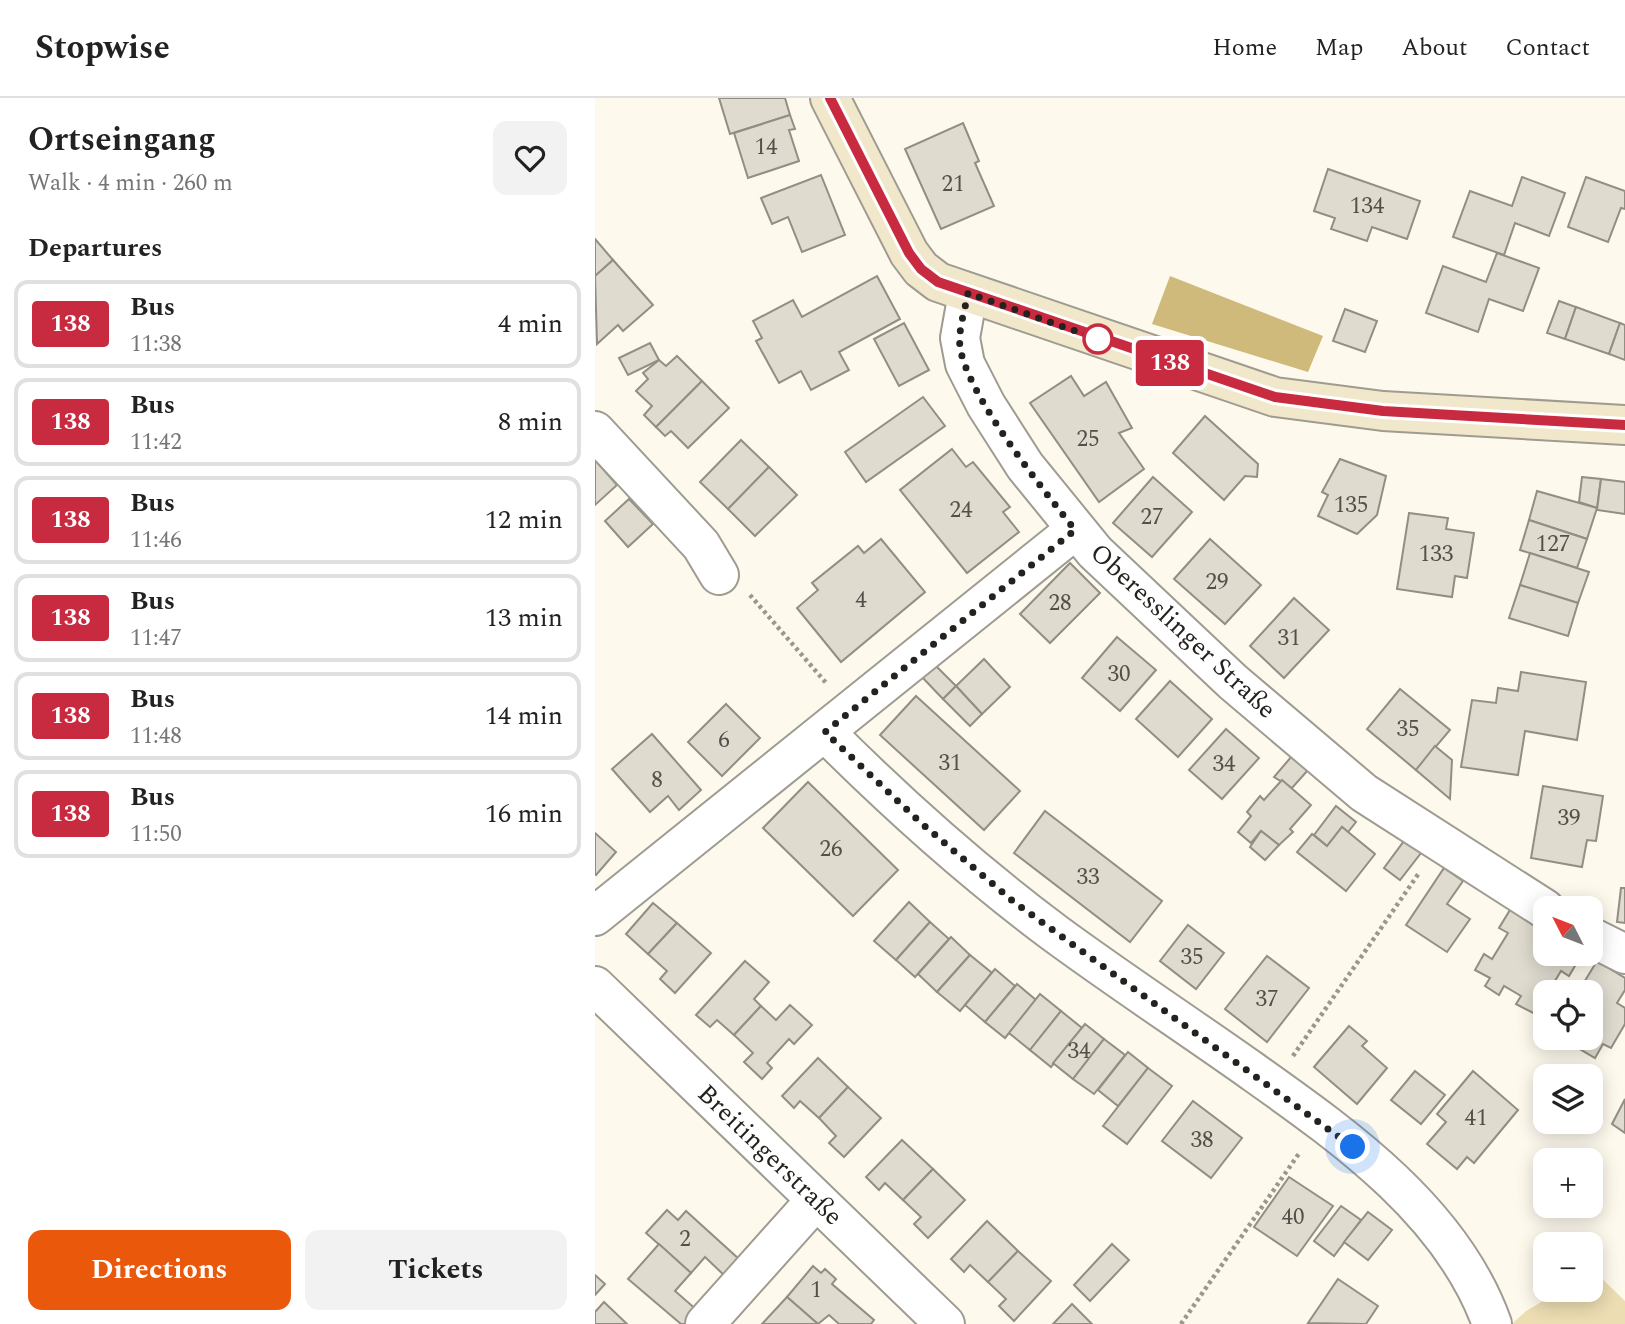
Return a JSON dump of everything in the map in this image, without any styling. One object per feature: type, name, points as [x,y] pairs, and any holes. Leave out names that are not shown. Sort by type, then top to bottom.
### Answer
[{"type":"street","points":[[830,98],[875,192],[915,262],[938,282],[1251,391],[1300,402],[1383,411],[1625,425]]},
{"type":"street","name":"Oberesslinger Straße","points":[[968,293],[960,338],[965,364],[1010,444],[1075,530],[1233,682],[1364,793],[1533,901]]},
{"type":"street","points":[[595,431],[701,545],[719,575]]},
{"type":"street","points":[[595,916],[1075,530]]},
{"type":"street","points":[[838,721],[920,822],[1014,902],[1273,1086],[1353,1147],[1407,1196],[1469,1271],[1481,1291],[1492,1324]]},
{"type":"street","points":[[1603,943],[1625,954]]},
{"type":"street","name":"Breitingerstraße","points":[[595,986],[945,1324]]},
{"type":"street","points":[[705,1324],[816,1200]]},
{"type":"path","points":[[719,575],[748,592],[838,721]]},
{"type":"path","points":[[1273,1086],[1400,902]]},
{"type":"path","points":[[1181,1324],[1305,1144]]},
{"type":"shaded area","points":[[1170,276],[1323,336],[1308,372],[1152,324]]},
{"type":"shaded area","points":[[1603,1280],[1625,1301],[1625,1324],[1512,1324],[1541,1302],[1603,1302]]},
{"type":"building","points":[[719,98],[785,98],[790,115],[730,134]]},
{"type":"building","points":[[790,115],[795,129],[789,130],[799,161],[748,178],[734,133]]},
{"type":"building","points":[[963,123],[979,161],[975,163],[994,206],[941,229],[905,149]]},
{"type":"building","points":[[1328,169],[1420,201],[1407,239],[1372,227],[1367,241],[1331,229],[1335,218],[1314,211]]},
{"type":"building","points":[[821,175],[845,235],[802,252],[788,217],[772,224],[761,198]]},
{"type":"building","points":[[1522,177],[1565,193],[1549,236],[1515,223],[1504,255],[1453,237],[1470,191],[1512,206]]},
{"type":"building","points":[[1586,177],[1625,191],[1625,209],[1621,208],[1608,242],[1568,227]]},
{"type":"building","points":[[595,239],[613,260],[595,276]]},
{"type":"building","points":[[1497,253],[1539,268],[1523,311],[1489,299],[1478,332],[1426,313],[1443,266],[1486,282]]},
{"type":"building","points":[[613,260],[653,305],[623,331],[618,325],[597,344],[595,276]]},
{"type":"building","points":[[877,276],[900,319],[839,352],[849,370],[811,390],[801,371],[779,383],[756,341],[762,338],[753,321],[793,300],[802,317]]},
{"type":"building","points":[[1559,301],[1576,307],[1565,339],[1547,333]]},
{"type":"building","points":[[1576,307],[1620,323],[1609,354],[1565,339]]},
{"type":"building","points":[[1345,309],[1377,321],[1365,352],[1333,341]]},
{"type":"building","points":[[904,323],[929,370],[899,386],[874,339]]},
{"type":"building","points":[[1620,323],[1625,325],[1625,360],[1609,354]]},
{"type":"building","points":[[650,343],[659,360],[628,375],[619,358]]},
{"type":"building","points":[[677,356],[702,381],[656,427],[644,415],[652,406],[636,391],[648,379],[643,373],[659,360],[666,366]]},
{"type":"building","points":[[1071,376],[1084,396],[1106,382],[1132,428],[1119,433],[1144,469],[1099,502],[1030,403]]},
{"type":"building","points":[[702,381],[729,408],[688,448],[671,431],[665,436],[656,427]]},
{"type":"building","points":[[923,397],[945,426],[866,482],[845,452]]},
{"type":"building","points":[[1205,416],[1258,464],[1257,477],[1245,476],[1224,500],[1173,453]]},
{"type":"building","points":[[741,440],[769,467],[728,509],[700,482]]},
{"type":"building","points":[[952,449],[966,467],[973,462],[1010,507],[1003,512],[1019,532],[967,573],[900,490]]},
{"type":"building","points":[[1340,459],[1386,476],[1377,515],[1357,534],[1318,516],[1328,495],[1322,492]]},
{"type":"building","points":[[595,460],[617,485],[595,505]]},
{"type":"building","points":[[769,467],[797,495],[755,536],[728,509]]},
{"type":"building","points":[[1153,477],[1192,512],[1152,557],[1113,523]]},
{"type":"building","points":[[1582,477],[1601,479],[1597,508],[1579,502]]},
{"type":"building","points":[[1601,479],[1625,482],[1625,514],[1597,510]]},
{"type":"building","points":[[1537,491],[1597,508],[1587,539],[1529,520]]},
{"type":"building","points":[[629,499],[653,524],[628,547],[605,521]]},
{"type":"building","points":[[1409,513],[1448,518],[1446,529],[1474,533],[1467,578],[1455,576],[1452,597],[1397,589]]},
{"type":"building","points":[[1529,520],[1587,539],[1577,568],[1520,550]]},
{"type":"building","points":[[881,539],[925,592],[841,662],[797,608],[818,590],[812,583],[858,546],[864,553]]},
{"type":"building","points":[[1210,539],[1261,585],[1225,624],[1174,579]]},
{"type":"building","points":[[1530,553],[1589,572],[1578,603],[1520,585]]},
{"type":"building","points":[[1070,563],[1100,593],[1050,643],[1020,614]]},
{"type":"building","points":[[1520,585],[1578,603],[1568,636],[1509,618]]},
{"type":"building","points":[[1294,598],[1329,630],[1284,678],[1250,646]]},
{"type":"building","points":[[1117,637],[1156,670],[1120,711],[1082,678]]},
{"type":"building","points":[[984,659],[1010,687],[982,714],[956,686]]},
{"type":"building","points":[[934,664],[956,686],[943,699],[921,676]]},
{"type":"building","points":[[1521,672],[1586,682],[1577,740],[1525,731],[1518,775],[1461,767],[1472,700],[1496,703],[1498,688],[1518,691]]},
{"type":"building","points":[[1170,681],[1212,719],[1178,757],[1136,719]]},
{"type":"building","points":[[956,686],[982,714],[970,726],[943,699]]},
{"type":"building","points":[[1400,689],[1450,730],[1416,770],[1367,729]]},
{"type":"building","points":[[916,696],[1020,791],[984,830],[880,735]]},
{"type":"building","points":[[726,704],[760,738],[722,776],[688,742]]},
{"type":"building","points":[[1226,729],[1259,758],[1222,799],[1189,770]]},
{"type":"building","points":[[652,734],[701,790],[679,810],[668,796],[650,812],[612,769]]},
{"type":"building","points":[[1435,746],[1452,760],[1450,799],[1416,770]]},
{"type":"building","points":[[1292,756],[1308,770],[1292,788],[1274,777]]},
{"type":"building","points":[[1282,780],[1311,805],[1290,829],[1293,832],[1279,845],[1261,831],[1251,843],[1238,832],[1251,816],[1247,812],[1260,796],[1264,800]]},
{"type":"building","points":[[808,782],[898,870],[853,916],[763,828]]},
{"type":"building","points":[[1543,786],[1603,796],[1596,841],[1587,840],[1582,867],[1531,858]]},
{"type":"building","points":[[1336,806],[1356,822],[1348,832],[1342,827],[1327,846],[1314,835]]},
{"type":"building","points":[[1045,811],[1162,901],[1130,942],[1014,853]]},
{"type":"building","points":[[1342,827],[1375,854],[1346,891],[1297,852],[1312,834],[1327,846]]},
{"type":"building","points":[[1261,831],[1279,845],[1265,860],[1250,847]]},
{"type":"building","points":[[595,833],[616,852],[596,875],[595,874]]},
{"type":"building","points":[[1404,841],[1421,853],[1400,880],[1384,868]]},
{"type":"building","points":[[1444,868],[1463,881],[1447,904],[1470,919],[1447,952],[1406,925]]},
{"type":"building","points":[[1621,888],[1625,888],[1625,923],[1617,922]]},
{"type":"building","points":[[909,902],[930,922],[896,960],[874,941]]},
{"type":"building","points":[[653,903],[677,923],[648,954],[626,934]]},
{"type":"building","points":[[1510,910],[1533,924],[1533,966],[1575,966],[1569,976],[1561,971],[1556,980],[1533,980],[1533,1013],[1516,1004],[1521,996],[1504,986],[1499,995],[1485,986],[1490,978],[1475,970],[1484,954],[1492,959],[1508,933],[1499,928]]},
{"type":"building","points":[[930,922],[949,939],[915,977],[896,960]]},
{"type":"building","points":[[677,923],[711,953],[675,993],[660,979],[667,971],[648,954]]},
{"type":"building","points":[[1188,925],[1224,953],[1196,989],[1160,961]]},
{"type":"building","points":[[951,937],[970,955],[937,992],[918,974]]},
{"type":"building","points":[[970,955],[992,973],[960,1011],[937,992]]},
{"type":"building","points":[[1267,956],[1309,988],[1267,1042],[1225,1009]]},
{"type":"building","points":[[745,961],[769,982],[754,999],[761,1006],[734,1035],[717,1020],[710,1027],[696,1015]]},
{"type":"building","points":[[1603,965],[1625,978],[1625,990],[1617,1003],[1625,1008],[1625,1024],[1611,1048],[1603,1044],[1603,980],[1585,980],[1594,966]]},
{"type":"building","points":[[995,969],[1015,986],[985,1022],[965,1005]]},
{"type":"building","points":[[1017,984],[1036,1000],[1005,1038],[985,1022]]},
{"type":"building","points":[[1040,994],[1061,1011],[1030,1050],[1009,1033]]},
{"type":"building","points":[[790,1005],[812,1025],[794,1044],[789,1039],[767,1063],[772,1068],[762,1079],[744,1062],[753,1053],[734,1035],[761,1006],[776,1020]]},
{"type":"building","points":[[1061,1011],[1082,1028],[1051,1067],[1030,1050]]},
{"type":"building","points":[[1085,1024],[1104,1039],[1073,1079],[1053,1063]]},
{"type":"building","points":[[1349,1026],[1367,1041],[1362,1046],[1387,1068],[1357,1104],[1314,1067]]},
{"type":"building","points":[[1104,1039],[1125,1055],[1094,1094],[1073,1079]]},
{"type":"building","points":[[1581,1050],[1600,1050],[1595,1058]]},
{"type":"building","points":[[1128,1052],[1148,1068],[1118,1106],[1098,1090]]},
{"type":"building","points":[[818,1058],[848,1087],[819,1118],[800,1101],[794,1108],[782,1096]]},
{"type":"building","points":[[1148,1068],[1172,1086],[1127,1144],[1103,1126]]},
{"type":"building","points":[[1415,1071],[1445,1095],[1421,1124],[1391,1100]]},
{"type":"building","points":[[1473,1071],[1518,1110],[1474,1163],[1467,1157],[1457,1169],[1427,1144],[1446,1122],[1437,1114]]},
{"type":"building","points":[[848,1087],[881,1118],[844,1157],[829,1143],[836,1136],[819,1118]]},
{"type":"building","points":[[1625,1099],[1625,1133],[1612,1124]]},
{"type":"building","points":[[1193,1101],[1242,1138],[1211,1178],[1162,1141]]},
{"type":"building","points":[[902,1140],[933,1169],[903,1200],[885,1183],[879,1190],[866,1177]]},
{"type":"building","points":[[933,1169],[965,1200],[928,1238],[914,1224],[921,1217],[903,1200]]},
{"type":"building","points":[[1289,1177],[1333,1206],[1297,1256],[1254,1227]]},
{"type":"building","points":[[1341,1206],[1361,1220],[1334,1256],[1314,1241]]},
{"type":"building","points":[[667,1210],[678,1220],[686,1211],[740,1260],[727,1278],[705,1257],[691,1273],[646,1233]]},
{"type":"building","points":[[1368,1212],[1392,1230],[1368,1260],[1344,1242]]},
{"type":"building","points":[[987,1221],[1018,1251],[988,1282],[970,1265],[964,1272],[951,1259]]},
{"type":"building","points":[[659,1244],[691,1273],[675,1291],[698,1311],[686,1324],[681,1324],[628,1279]]},
{"type":"building","points":[[1112,1244],[1129,1260],[1090,1301],[1074,1285]]},
{"type":"building","points":[[1018,1251],[1051,1281],[1014,1321],[999,1306],[1006,1299],[988,1282]]},
{"type":"building","points":[[813,1266],[821,1273],[825,1269],[836,1279],[832,1284],[874,1320],[871,1324],[839,1324],[829,1315],[818,1324],[787,1297]]},
{"type":"building","points":[[595,1275],[605,1284],[595,1295]]},
{"type":"building","points":[[1338,1279],[1378,1306],[1366,1324],[1308,1323]]},
{"type":"building","points":[[787,1297],[818,1324],[762,1324]]},
{"type":"building","points":[[604,1302],[627,1324],[595,1324],[595,1312]]},
{"type":"building","points":[[1072,1304],[1092,1324],[1053,1324]]},
{"type":"bus line","name":"138","points":[[830,98],[875,192],[909,253],[921,269],[938,282],[1275,397],[1383,411],[1625,425]]},
{"type":"route","points":[[1098,339],[968,293],[960,338],[965,364],[1010,444],[1075,530],[825,732],[920,822],[1014,902],[1323,1122],[1353,1147]]}]
